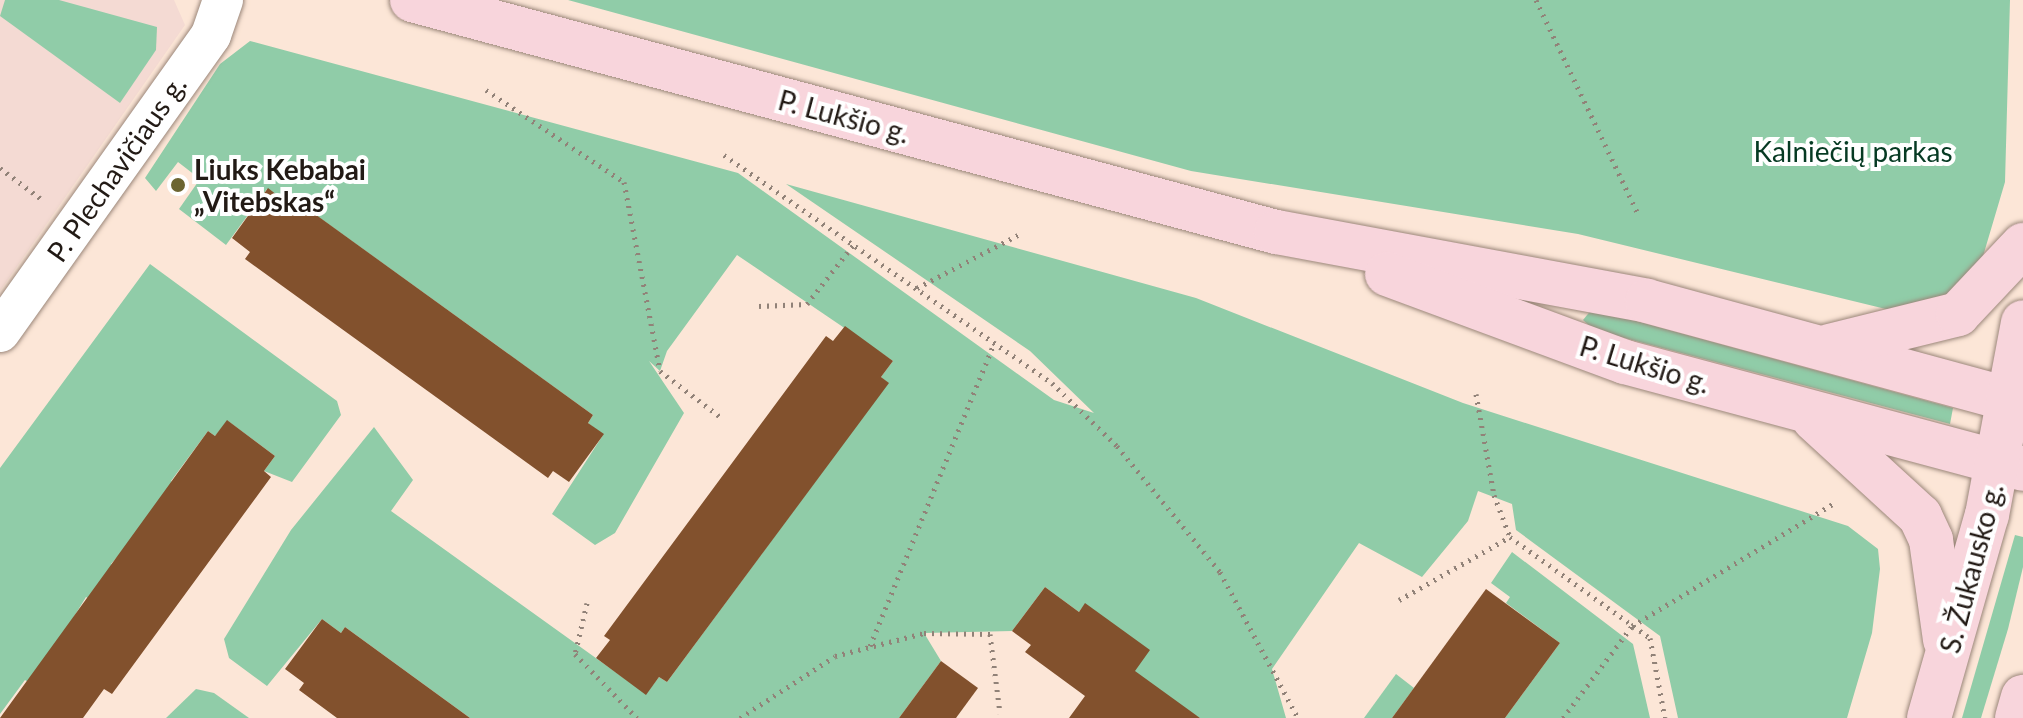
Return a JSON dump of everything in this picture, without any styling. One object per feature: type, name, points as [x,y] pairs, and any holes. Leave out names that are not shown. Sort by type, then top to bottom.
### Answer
[{"type":"main road","name":"P. Lukšio g.","points":[[412,0],[1276,232],[1647,301],[2017,401]]},
{"type":"main road","name":"P. Lukšio g.","points":[[1276,232],[1625,362],[2011,466]]},
{"type":"main road","points":[[1819,348],[1932,326],[1958,314],[2023,245]]},
{"type":"main road","name":"S. Žukausko g.","points":[[1929,718],[2011,466],[2023,322]]},
{"type":"main road","points":[[1803,409],[1920,516],[1931,540],[1948,659]]},
{"type":"main road","points":[[2017,718],[2023,697]]},
{"type":"street","name":"P. Plechavičiaus g.","points":[[0,332],[211,35],[223,0]]},
{"type":"path","points":[[1536,0],[1638,214]]},
{"type":"path","points":[[486,90],[624,182],[660,371],[722,418]]},
{"type":"path","points":[[724,155],[1052,383],[1117,446],[1220,572],[1298,718]]},
{"type":"path","points":[[0,168],[76,224]]},
{"type":"path","points":[[917,288],[1020,234]]},
{"type":"path","points":[[759,306],[807,304],[854,244]]},
{"type":"path","points":[[869,647],[994,343]]},
{"type":"path","points":[[1476,394],[1494,495],[1510,537],[1650,638],[1665,718]]},
{"type":"path","points":[[1563,718],[1632,626],[1833,504]]},
{"type":"path","points":[[1399,600],[1510,537]]},
{"type":"path","points":[[587,603],[575,654],[637,718]]},
{"type":"path","points":[[740,718],[835,656],[924,633],[990,634],[1000,713]]},
{"type":"shaded area","points":[[0,0],[174,0],[185,25],[0,291]]},
{"type":"green space","points":[[5,0],[59,0],[157,27],[156,50],[120,103],[0,16]]},
{"type":"green space","name":"Kalniečių parkas","points":[[568,0],[2010,0],[2005,182],[1981,263],[1935,306],[1894,311],[1578,234],[1191,171]]},
{"type":"green space","points":[[250,41],[738,173],[1054,400],[1094,413],[1030,351],[786,184],[1196,298],[1463,403],[1848,526],[1878,549],[1880,569],[1872,633],[1847,718],[1678,718],[1660,636],[1516,530],[1512,504],[1478,491],[1468,521],[1422,577],[1359,543],[1272,669],[1286,718],[1200,718],[1128,680],[1085,604],[1079,612],[1045,587],[1012,631],[924,633],[941,661],[899,718],[470,718],[345,627],[341,633],[322,619],[267,686],[229,658],[224,639],[291,530],[374,427],[413,480],[391,511],[646,694],[659,677],[667,682],[888,383],[881,377],[893,361],[737,255],[667,351],[660,371],[649,361],[684,413],[615,533],[595,545],[552,514],[603,435],[588,423],[593,415],[291,197],[286,202],[267,189],[226,245],[179,209],[200,179],[178,162],[156,191],[145,178],[220,64]]},
{"type":"green space","points":[[150,264],[337,401],[341,415],[292,482],[264,471],[275,456],[228,421],[215,436],[208,431],[171,481],[178,487],[111,564],[118,570],[94,602],[86,597],[32,685],[25,680],[0,714],[0,468]]},
{"type":"green space","points":[[1592,309],[1953,408],[1950,424],[1594,330],[1583,320]]},
{"type":"green space","points":[[2015,535],[2023,537],[2023,567],[2008,629],[1981,718],[1962,718]]},
{"type":"green space","points":[[1512,552],[1633,644],[1650,718],[1505,718],[1560,643],[1506,603],[1510,597],[1491,583]]},
{"type":"green space","points":[[1396,674],[1414,688],[1392,718],[1364,718]]},
{"type":"green space","points":[[196,689],[214,693],[249,718],[166,718]]},
{"type":"building","points":[[268,188],[286,202],[290,196],[593,415],[588,423],[604,434],[569,482],[553,471],[548,478],[245,259],[250,252],[232,238]]},
{"type":"building","points":[[845,326],[893,361],[881,377],[889,383],[667,682],[659,677],[646,695],[596,658],[610,640],[604,636],[826,336],[833,341]]},
{"type":"building","points":[[227,420],[275,456],[264,471],[271,477],[112,694],[104,689],[83,718],[0,718],[208,431],[215,436]]},
{"type":"building","points":[[1045,587],[1079,612],[1085,603],[1150,650],[1135,671],[1200,718],[1069,718],[1085,696],[1025,652],[1031,645],[1012,631]]},
{"type":"building","points":[[1486,589],[1560,643],[1505,718],[1392,718]]},
{"type":"building","points":[[322,619],[341,633],[345,627],[470,718],[337,718],[299,690],[304,683],[285,669]]},
{"type":"building","points":[[941,661],[978,688],[956,718],[899,718]]},
{"type":"place","name":"Liuks Kebabai „Vitebskas“","points":[[178,185]]}]
